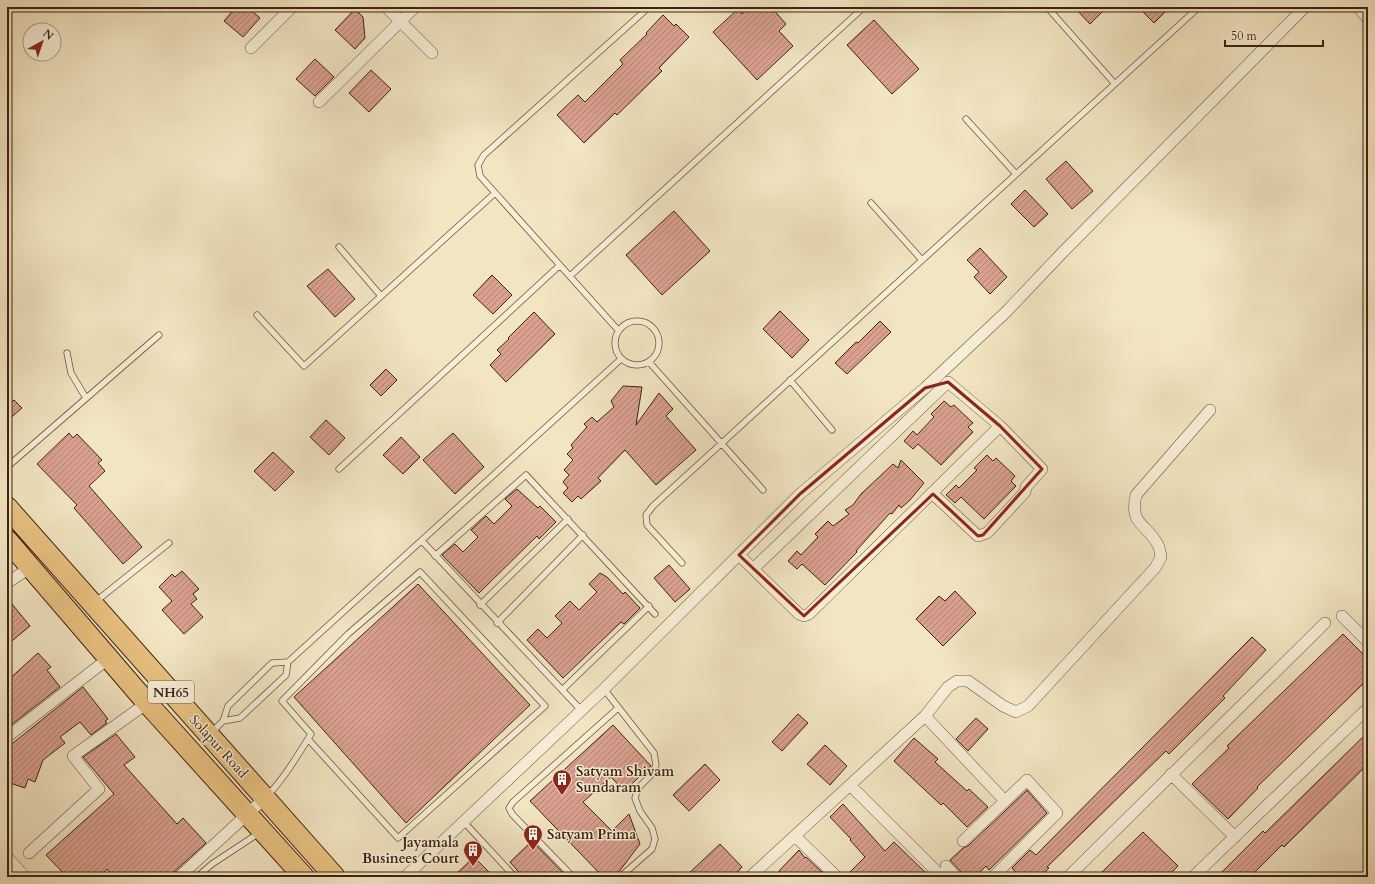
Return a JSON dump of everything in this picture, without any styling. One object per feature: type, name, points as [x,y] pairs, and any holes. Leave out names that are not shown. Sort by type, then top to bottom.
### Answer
[{"type":"highway","name":"Solapur Road","points":[[7,507],[335,877]]},
{"type":"highway","name":"Solapur Road","points":[[7,540],[147,702],[304,877]]},
{"type":"street","points":[[251,48],[292,7]]},
{"type":"street","points":[[386,7],[432,53]]},
{"type":"street","points":[[319,102],[415,7]]},
{"type":"street","points":[[405,877],[604,688],[800,494],[925,388],[1006,312],[1062,253],[1305,7]]},
{"type":"street","points":[[1358,7],[1368,19]]},
{"type":"street","points":[[925,388],[948,382]]},
{"type":"street","points":[[933,494],[978,536],[987,533],[1025,492],[1026,487],[1042,469],[1000,426],[948,382]]},
{"type":"street","points":[[754,568],[948,382]]},
{"type":"street","points":[[750,877],[925,716],[948,687],[957,682],[968,681],[1003,706],[1016,712],[1028,706],[1155,568],[1161,557],[1158,545],[1136,518],[1133,508],[1136,495],[1210,410]]},
{"type":"street","points":[[739,555],[754,568],[799,614],[804,616],[933,494],[1000,426]]},
{"type":"street","points":[[7,583],[31,567]]},
{"type":"street","points":[[1342,616],[1368,642]]},
{"type":"street","points":[[1068,877],[1325,623]]},
{"type":"street","points":[[7,737],[109,658]]},
{"type":"street","points":[[29,853],[99,789],[73,756],[147,702]]},
{"type":"street","points":[[1193,877],[1368,708]]},
{"type":"street","points":[[925,716],[1005,801]]},
{"type":"street","points":[[1171,774],[1235,837]]},
{"type":"street","points":[[963,841],[1027,780],[1057,813],[993,877]]},
{"type":"street","points":[[850,785],[942,877]]},
{"type":"street","points":[[179,877],[265,798]]},
{"type":"street","points":[[795,836],[837,877]]},
{"type":"street","points":[[7,857],[24,877]]},
{"type":"street","points":[[946,866],[956,877]]},
{"type":"lane","points":[[618,330],[480,176],[478,165],[484,155],[649,7]]},
{"type":"lane","points":[[570,276],[864,7]]},
{"type":"lane","points":[[1047,7],[1115,84]]},
{"type":"lane","points":[[682,564],[647,525],[646,515],[653,506],[1199,7]]},
{"type":"lane","points":[[966,119],[1016,174]]},
{"type":"lane","points":[[258,315],[304,366],[495,193]]},
{"type":"lane","points":[[870,203],[922,260]]},
{"type":"lane","points":[[339,247],[381,296]]},
{"type":"lane","points":[[339,469],[560,265]]},
{"type":"lane","points":[[639,321],[653,328],[657,334],[658,349],[649,362],[635,365],[621,359],[614,345],[618,330],[631,322],[639,321]]},
{"type":"lane","points":[[7,467],[159,335]]},
{"type":"lane","points":[[67,353],[70,373],[86,398]]},
{"type":"lane","points":[[209,735],[224,721],[228,706],[272,663],[288,662],[621,359]]},
{"type":"lane","points":[[649,362],[763,490]]},
{"type":"lane","points":[[790,380],[832,430]]},
{"type":"lane","points":[[435,556],[526,474],[655,614]]},
{"type":"lane","points":[[480,605],[568,519]]},
{"type":"lane","points":[[497,623],[583,535]]},
{"type":"lane","points":[[422,541],[480,605],[581,710]]},
{"type":"lane","points":[[93,604],[168,543]]},
{"type":"lane","points":[[265,798],[284,778],[289,767],[311,734],[282,701],[348,634],[420,572],[545,706],[398,838],[308,739]]},
{"type":"lane","points":[[562,690],[648,606]]},
{"type":"lane","points":[[224,721],[240,718],[286,675],[288,662]]},
{"type":"lane","points":[[604,688],[618,708],[654,752],[656,765],[652,774],[638,788],[635,798],[640,811],[652,828],[655,839],[652,849],[620,877]]},
{"type":"lane","points":[[573,877],[512,814],[509,808],[513,802],[618,708]]},
{"type":"lane","points":[[464,822],[515,877]]},
{"type":"lane","points":[[198,877],[212,864],[263,830]]},
{"type":"highlighted area","points":[[948,382],[1000,426],[1042,469],[983,535],[978,536],[933,494],[804,616],[739,555],[800,494],[925,388]]},
{"type":"building","points":[[236,7],[247,7],[260,18],[243,37],[224,21]]},
{"type":"building","points":[[749,7],[753,7],[758,12],[763,7],[771,7],[786,24],[779,31],[793,46],[757,80],[713,32],[738,9],[742,14]]},
{"type":"building","points":[[1074,7],[1107,7],[1090,24]]},
{"type":"building","points":[[1138,7],[1159,7],[1165,12],[1154,23]]},
{"type":"building","points":[[355,9],[363,17],[365,38],[355,49],[335,30]]},
{"type":"building","points":[[663,15],[674,26],[676,24],[689,37],[659,68],[662,71],[617,115],[615,113],[584,143],[557,115],[578,95],[585,102],[623,64],[620,60],[647,34],[646,33]]},
{"type":"building","points":[[874,20],[919,69],[892,94],[847,45]]},
{"type":"building","points":[[315,59],[334,77],[315,96],[296,79]]},
{"type":"building","points":[[371,70],[391,89],[369,112],[349,93]]},
{"type":"building","points":[[1066,161],[1093,191],[1072,209],[1046,179]]},
{"type":"building","points":[[1025,190],[1048,214],[1034,227],[1011,204]]},
{"type":"building","points":[[674,211],[710,251],[662,295],[626,255]]},
{"type":"building","points":[[980,248],[1007,277],[990,294],[974,277],[979,272],[967,260]]},
{"type":"building","points":[[328,269],[355,299],[335,317],[307,286]]},
{"type":"building","points":[[492,275],[512,295],[493,314],[473,295]]},
{"type":"building","points":[[780,311],[809,340],[792,358],[763,329]]},
{"type":"building","points":[[534,312],[555,334],[506,382],[490,365],[501,354],[497,350]]},
{"type":"building","points":[[880,321],[891,332],[847,374],[835,363]]},
{"type":"building","points":[[386,369],[397,380],[381,396],[370,385]]},
{"type":"building","points":[[623,386],[642,387],[636,425],[659,393],[673,409],[666,416],[696,450],[656,485],[625,450],[598,478],[601,481],[581,499],[578,496],[572,502],[563,493],[568,488],[563,482],[569,475],[564,470],[573,460],[567,454],[573,448],[571,445],[587,427],[584,424],[592,417],[597,422],[614,407],[611,401]]},
{"type":"building","points":[[14,400],[22,408],[7,421],[7,406]]},
{"type":"building","points":[[944,401],[951,407],[954,405],[973,423],[968,427],[973,432],[941,465],[918,444],[913,449],[904,441],[913,431],[917,435],[934,417],[931,414]]},
{"type":"building","points":[[326,420],[345,438],[329,455],[310,437]]},
{"type":"building","points":[[69,433],[73,438],[77,434],[102,460],[98,463],[105,471],[89,486],[142,547],[123,564],[74,508],[77,505],[37,464]]},
{"type":"building","points":[[453,433],[484,467],[455,494],[423,460]]},
{"type":"building","points":[[401,437],[420,457],[403,474],[383,455]]},
{"type":"building","points":[[273,452],[294,472],[275,491],[254,471]]},
{"type":"building","points":[[987,455],[993,461],[996,458],[1015,476],[1011,481],[1016,486],[984,519],[961,497],[955,503],[946,495],[956,485],[959,488],[977,470],[974,468]]},
{"type":"building","points":[[901,460],[924,483],[910,500],[901,508],[899,505],[892,514],[890,513],[856,551],[857,552],[825,585],[802,564],[797,569],[788,561],[797,551],[801,555],[818,537],[815,534],[828,521],[833,526],[849,514],[845,510],[853,505],[861,494],[893,464],[898,468]]},
{"type":"building","points":[[517,489],[538,508],[540,506],[556,522],[539,539],[537,536],[479,593],[442,555],[455,544],[463,552],[478,537],[471,530],[486,516],[494,524],[512,506],[505,499]]},
{"type":"building","points":[[669,565],[690,589],[675,602],[654,578]]},
{"type":"building","points":[[182,571],[199,589],[193,594],[197,599],[191,604],[203,617],[184,634],[162,610],[172,601],[159,587],[172,574],[175,577]]},
{"type":"building","points":[[600,573],[607,577],[623,594],[625,592],[640,608],[624,624],[621,622],[563,678],[527,640],[538,629],[547,638],[562,623],[555,616],[570,601],[579,610],[597,592],[589,584]]},
{"type":"building","points":[[418,584],[530,705],[406,823],[294,697]]},
{"type":"building","points":[[955,591],[976,613],[943,646],[916,619],[939,596],[945,601]]},
{"type":"building","points":[[7,598],[30,626],[7,645]]},
{"type":"building","points":[[1343,634],[1368,659],[1368,679],[1257,787],[1258,788],[1228,819],[1192,784],[1229,748],[1227,746]]},
{"type":"building","points":[[1252,637],[1266,650],[1223,696],[1225,698],[1169,754],[1166,751],[1047,867],[1049,868],[1040,877],[1020,877],[1012,868],[1030,850],[1036,855]]},
{"type":"building","points":[[38,653],[51,667],[47,670],[60,687],[7,728],[7,681]]},
{"type":"building","points":[[83,687],[108,719],[105,721],[107,723],[91,735],[80,722],[60,737],[65,743],[43,760],[35,782],[28,779],[25,788],[7,782],[7,760],[11,750],[8,747]]},
{"type":"building","points":[[798,714],[808,723],[782,751],[772,742]]},
{"type":"building","points":[[976,718],[988,729],[968,751],[956,739]]},
{"type":"building","name":"Satyam Shivam Sundaram","points":[[613,725],[651,766],[624,791],[611,777],[583,802],[612,831],[629,814],[640,844],[615,877],[603,877],[530,801]]},
{"type":"building","points":[[1368,732],[1368,764],[1284,847],[1282,845],[1250,877],[1217,877],[1263,831],[1265,833]]},
{"type":"building","points":[[116,734],[135,757],[124,765],[177,824],[183,818],[206,843],[174,872],[172,877],[114,877],[107,869],[101,875],[99,872],[94,877],[67,877],[46,855],[114,794],[83,757]]},
{"type":"building","points":[[914,738],[938,759],[935,762],[967,791],[969,789],[988,807],[967,827],[943,803],[941,805],[894,761]]},
{"type":"building","points":[[825,745],[847,766],[830,785],[807,764]]},
{"type":"building","points":[[705,764],[720,780],[689,811],[673,795]]},
{"type":"building","points":[[1027,790],[1047,813],[989,870],[986,866],[975,877],[963,877],[961,872],[950,860],[963,848],[968,846]]},
{"type":"building","points":[[843,804],[885,851],[894,842],[930,877],[845,877],[865,857],[850,840],[851,839],[830,817]]},
{"type":"building","points":[[1143,832],[1178,866],[1167,877],[1097,877]]},
{"type":"building","name":"Satyam Prima","points":[[532,841],[567,877],[523,877],[510,862]]},
{"type":"building","points":[[720,844],[742,867],[733,877],[685,877]]},
{"type":"building","points":[[799,850],[805,858],[806,857],[822,872],[818,877],[785,877],[779,871]]},
{"type":"building","name":"Jayamala Businees Court","points":[[474,857],[494,877],[453,877]]},
{"type":"place","name":"Satyam Shivam Sundaram","points":[[562,796]]},
{"type":"place","name":"Satyam Prima","points":[[533,851]]},
{"type":"place","name":"Jayamala Businees Court","points":[[473,867]]}]
